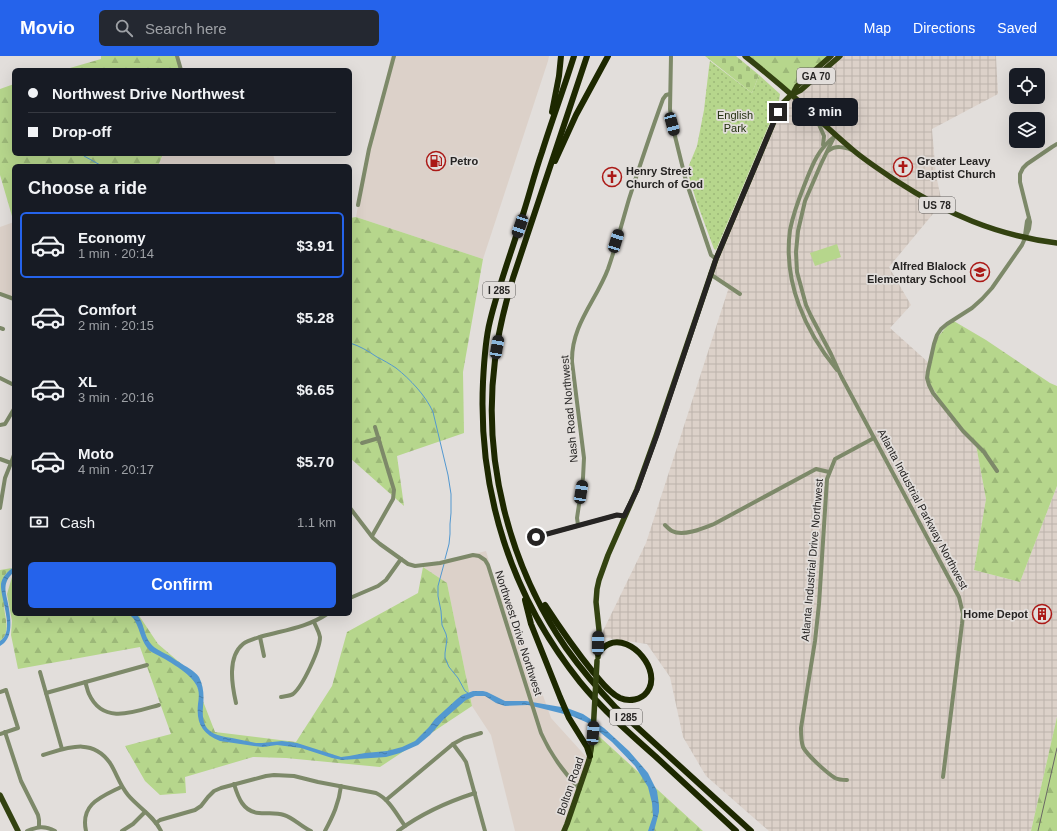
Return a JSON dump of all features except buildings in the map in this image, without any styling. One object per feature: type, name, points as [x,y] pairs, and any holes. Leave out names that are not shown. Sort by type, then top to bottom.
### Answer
[{"type":"highway","points":[[542,152],[559,76],[561,56]]},
{"type":"highway","name":"I 285","points":[[574,56],[542,152],[490,322],[484,359],[482,397],[484,442],[490,492],[505,548],[524,593],[553,646],[588,692],[615,720],[736,831]]},
{"type":"highway","name":"I 285","points":[[587,56],[504,307],[495,360],[492,400],[492,435],[500,494],[513,540],[529,581],[541,607],[557,634],[576,661],[616,708],[751,831]]},
{"type":"highway","points":[[542,190],[576,115],[608,56]]},
{"type":"highway","points":[[529,581],[580,656],[610,691],[620,698],[632,700],[640,697],[650,688],[652,680],[651,670],[645,660],[636,651],[626,645],[615,642],[607,645],[598,654]]},
{"type":"highway","points":[[524,593],[531,624],[560,697],[569,718],[587,747],[590,756]]},
{"type":"main road","name":"US 78","points":[[745,56],[853,150],[905,187],[940,207],[980,225],[1025,237],[1057,243]]},
{"type":"main road","name":"GA 70","points":[[791,95],[797,86],[831,56]]},
{"type":"main road","name":"GA 70","points":[[791,95],[801,90],[840,56]]},
{"type":"main road","name":"Bolton Road","points":[[564,831],[580,789],[590,756],[593,733],[599,630],[596,602],[597,588],[608,555],[624,516],[637,490],[657,435],[710,274],[778,112],[783,103],[791,95]]},
{"type":"main road","points":[[0,795],[18,831]]},
{"type":"street","points":[[177,56],[180,68]]},
{"type":"street","points":[[358,205],[369,149],[394,56]]},
{"type":"street","points":[[671,56],[670,110],[672,124],[686,182],[711,255],[716,259]]},
{"type":"street","name":"Nash Road Northwest","points":[[578,525],[577,518],[584,478],[584,458],[572,362],[573,348],[580,322],[598,290],[607,270],[643,154],[663,98],[670,94]]},
{"type":"street","points":[[816,118],[824,136],[822,147]]},
{"type":"street","name":"Atlanta Industrial Parkway Northwest","points":[[836,135],[822,147],[814,161],[796,207],[790,230],[789,262],[794,293],[801,314],[821,350],[841,376]]},
{"type":"street","name":"Atlanta Industrial Parkway Northwest","points":[[836,135],[826,152],[802,210],[796,244],[797,272],[810,316],[954,586],[962,605],[962,624],[943,777]]},
{"type":"street","points":[[997,471],[984,452],[963,431],[933,393],[928,383],[928,371],[937,335],[944,327],[972,308],[992,289],[1022,245],[1029,229],[1030,222],[1020,182],[1020,174],[1027,164],[1057,144]]},
{"type":"street","points":[[826,152],[839,146],[853,150]]},
{"type":"street","points":[[710,274],[740,294]]},
{"type":"street","points":[[0,294],[12,298]]},
{"type":"street","points":[[0,378],[12,384]]},
{"type":"street","points":[[0,425],[5,424],[12,412]]},
{"type":"street","points":[[372,536],[394,494],[376,427]]},
{"type":"street","points":[[362,442],[379,438]]},
{"type":"street","name":"Atlanta Industrial Drive Northwest","points":[[847,780],[840,780],[834,777],[811,757],[804,747],[800,735],[819,604],[827,479],[834,459],[874,438]]},
{"type":"street","points":[[0,459],[11,462],[5,478],[0,508]]},
{"type":"street","points":[[665,525],[671,531],[678,533],[703,529],[816,469],[829,472]]},
{"type":"street","points":[[0,476],[5,478]]},
{"type":"street","name":"Northwest Drive Northwest","points":[[352,511],[380,544],[408,564],[415,566],[440,563],[473,555],[479,556],[485,560],[488,565],[541,733],[553,757],[569,778],[580,789]]},
{"type":"street","points":[[536,537],[617,515],[624,516]]},
{"type":"street","points":[[352,597],[378,586],[386,580],[401,559]]},
{"type":"street","points":[[236,703],[232,677],[235,656],[244,644],[260,637],[314,622],[324,616]]},
{"type":"street","points":[[281,697],[291,695],[295,692],[305,677],[318,650],[320,634],[314,622]]},
{"type":"street","points":[[260,637],[264,656]]},
{"type":"street","points":[[46,693],[147,665]]},
{"type":"street","points":[[40,672],[62,749]]},
{"type":"street","points":[[85,682],[89,694],[94,702],[101,709],[110,713],[126,714],[159,705]]},
{"type":"street","points":[[0,692],[6,690],[18,728],[0,734]]},
{"type":"street","points":[[5,732],[20,781],[38,815],[39,826]]},
{"type":"street","points":[[386,800],[452,744],[464,738],[481,733]]},
{"type":"street","points":[[452,744],[466,762],[485,831]]},
{"type":"street","points":[[43,755],[62,749],[81,746],[99,752],[110,764],[121,787],[156,823],[161,831]]},
{"type":"street","points":[[156,823],[160,820],[195,810],[201,806],[214,791],[221,788],[266,776],[282,774],[381,795],[405,826]]},
{"type":"street","points":[[234,784],[240,801],[243,806],[249,810],[258,813],[275,813],[284,815],[311,831]]},
{"type":"street","points":[[325,831],[336,810],[341,786]]},
{"type":"street","points":[[86,831],[84,823],[88,808],[98,799],[121,787]]},
{"type":"street","points":[[398,831],[440,806],[475,793]]},
{"type":"street","points":[[122,831],[133,824],[145,812]]},
{"type":"street","points":[[27,831],[39,826],[55,831]]},
{"type":"shaded area","points":[[391,56],[549,56],[483,259],[356,217],[369,144],[385,87]]},
{"type":"shaded area","points":[[832,56],[996,56],[998,94],[932,129],[936,175],[942,203],[889,267],[911,305],[890,328],[929,363],[976,445],[986,499],[974,570],[1020,582],[1057,486],[1057,717],[1031,831],[769,831],[706,776],[683,737],[670,677],[647,644],[600,637],[646,543],[729,287],[710,273],[771,129],[788,93]]},
{"type":"shaded area","points":[[162,156],[274,156],[276,164],[159,164]]},
{"type":"shaded area","points":[[12,223],[12,298],[0,294],[0,227]]},
{"type":"shaded area","points":[[486,551],[493,575],[526,648],[551,718],[591,762],[561,831],[515,831],[491,735],[472,706],[447,583],[423,567]]},
{"type":"green space","points":[[101,56],[178,56],[181,68],[70,68],[101,59]]},
{"type":"green space","points":[[705,56],[736,56],[759,75],[752,93]]},
{"type":"green space","points":[[743,56],[832,56],[788,93]]},
{"type":"green space","name":"English Park","points":[[710,61],[752,93],[759,75],[780,94],[779,101],[716,250],[714,249],[696,200],[687,170],[697,146],[704,110]]},
{"type":"green space","points":[[12,85],[12,156],[162,156],[159,164],[12,164],[12,216],[0,175],[0,89]]},
{"type":"green space","points":[[356,217],[483,259],[463,372],[464,433],[397,456],[404,506],[352,460],[352,218]]},
{"type":"green space","points":[[837,244],[841,257],[815,266],[810,253]]},
{"type":"green space","points":[[952,320],[1057,386],[1057,486],[1020,582],[974,570],[986,499],[976,445],[941,401],[929,382],[929,363],[938,337]]},
{"type":"green space","points":[[423,567],[447,583],[472,706],[380,767],[286,758],[253,757],[185,777],[186,793],[160,795],[145,781],[125,746],[171,734],[140,647],[18,669],[11,635],[12,621],[7,594],[12,577],[12,616],[139,616],[158,644],[192,673],[215,732],[296,742],[332,686],[347,632],[418,593]]},
{"type":"green space","points":[[12,568],[5,575],[4,604],[7,629],[4,638],[0,641],[0,570]]},
{"type":"green space","points":[[1057,717],[1057,831],[1031,831]]},
{"type":"green space","points":[[591,729],[703,831],[561,831],[591,762]]},
{"type":"water","points":[[12,568],[12,574],[7,581],[6,594],[9,609],[10,630],[7,639],[0,646],[0,641],[5,636],[7,630],[1,584],[6,574]]},
{"type":"water","points":[[131,616],[139,617],[148,640],[156,649],[195,672],[199,677],[202,684],[204,699],[203,715],[206,727],[214,733],[225,737],[256,743],[282,741],[297,743],[341,757],[387,751],[402,747],[415,741],[435,719],[457,699],[462,695],[473,691],[487,692],[505,701],[526,701],[567,708],[583,714],[604,728],[629,751],[648,773],[657,791],[659,805],[659,812],[654,831],[648,831],[653,816],[652,803],[648,787],[635,766],[612,742],[596,729],[588,723],[572,716],[528,705],[505,706],[496,703],[485,696],[475,696],[466,700],[418,745],[386,757],[342,760],[301,748],[277,745],[263,747],[220,741],[209,735],[199,722],[199,694],[198,688],[192,678],[181,669],[147,648],[135,620]]},
{"type":"waterway","points":[[84,156],[98,164]]},
{"type":"waterway","points":[[352,344],[367,351],[401,372],[422,394],[433,412],[451,494],[450,534],[445,559]]},
{"type":"waterway","points":[[444,564],[438,586],[438,596],[442,625],[447,639],[445,658],[449,667],[458,678],[465,691],[468,693]]},
{"type":"railway","points":[[1038,831],[1057,748]]},
{"type":"place","name":"Petro","points":[[436,161]]},
{"type":"place","name":"Greater Leavy Baptist Church","points":[[903,167]]},
{"type":"place","name":"Henry Street Church of God","points":[[612,177]]},
{"type":"place","name":"Alfred Blalock Elementary School","points":[[980,272]]},
{"type":"place","name":"Home Depot","points":[[1042,614]]},
{"type":"route","points":[[536,537],[621,514],[624,516],[637,490],[657,435],[710,274],[778,112]]}]
